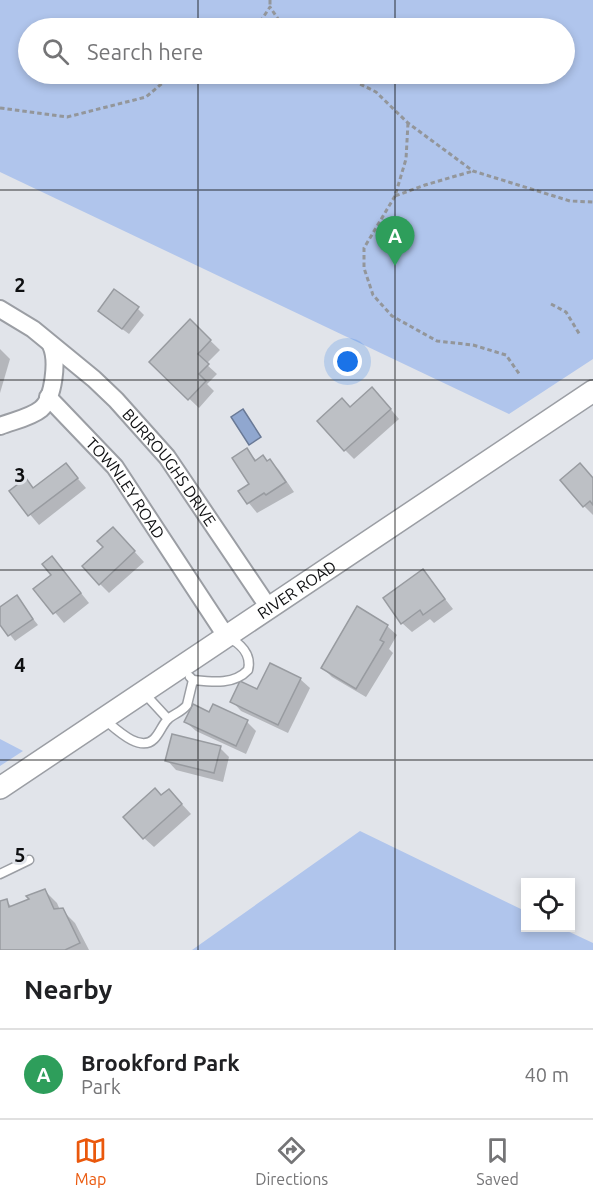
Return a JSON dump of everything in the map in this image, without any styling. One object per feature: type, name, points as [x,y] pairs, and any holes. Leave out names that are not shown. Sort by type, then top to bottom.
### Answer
[{"type":"street","name":"BURROUGHS DRIVE","points":[[0,309],[33,329],[116,400],[168,457],[269,608]]},
{"type":"street","points":[[0,426],[42,409],[55,371],[55,352],[51,345]]},
{"type":"street","name":"RIVER ROAD","points":[[0,788],[144,692],[187,674],[226,636],[593,391]]},
{"type":"street","name":"TOWNLEY ROAD","points":[[48,397],[115,467],[226,636]]},
{"type":"lane","points":[[103,719],[126,737],[144,744],[153,740],[168,719],[187,705],[187,674],[231,681],[249,670],[250,663],[243,649],[226,636]]},
{"type":"lane","points":[[144,692],[168,719]]},
{"type":"lane","points":[[0,874],[29,860]]},
{"type":"path","points":[[270,0],[270,7],[277,18]]},
{"type":"path","points":[[262,18],[270,7]]},
{"type":"path","points":[[0,108],[67,117],[146,97],[161,84]]},
{"type":"path","points":[[360,84],[376,92],[408,123],[473,171],[570,201],[593,202]]},
{"type":"path","points":[[408,123],[406,159],[395,196],[364,248],[364,268],[373,295],[392,316],[437,341],[472,345],[506,355],[520,375]]},
{"type":"path","points":[[395,196],[425,184],[473,171]]},
{"type":"path","points":[[551,304],[566,312],[580,335]]},
{"type":"shaded area","points":[[0,0],[593,0],[593,359],[509,414],[0,172]]},
{"type":"shaded area","points":[[243,409],[261,437],[249,445],[231,417]]},
{"type":"shaded area","points":[[0,739],[23,751],[0,766]]},
{"type":"shaded area","points":[[360,831],[521,909],[521,932],[570,932],[593,943],[593,950],[192,950]]},
{"type":"building","points":[[114,289],[139,307],[122,329],[98,311]]},
{"type":"building","points":[[190,319],[211,340],[198,354],[209,364],[199,374],[206,381],[188,400],[149,362]]},
{"type":"building","points":[[372,387],[391,409],[344,451],[317,421],[342,398],[350,407]]},
{"type":"building","points":[[247,448],[255,461],[263,455],[267,461],[270,459],[286,482],[247,504],[238,491],[249,484],[232,458]]},
{"type":"building","points":[[66,463],[78,478],[28,516],[9,491],[26,478],[33,488]]},
{"type":"building","points":[[580,463],[593,478],[593,505],[590,501],[583,507],[560,480]]},
{"type":"building","points":[[113,527],[135,551],[99,585],[82,566],[103,547],[97,541]]},
{"type":"building","points":[[52,556],[81,593],[53,614],[33,589],[51,575],[42,564]]},
{"type":"building","points":[[423,569],[445,599],[423,615],[420,610],[401,624],[383,598]]},
{"type":"building","points":[[17,595],[33,619],[8,636],[0,625],[0,607]]},
{"type":"building","points":[[357,606],[388,625],[380,640],[384,642],[356,689],[321,668]]},
{"type":"building","points":[[270,663],[301,678],[278,725],[230,702],[240,681],[257,689]]},
{"type":"building","points":[[193,704],[209,712],[213,704],[248,720],[236,746],[184,722]]},
{"type":"building","points":[[172,734],[221,746],[214,773],[165,761]]},
{"type":"building","points":[[155,788],[161,795],[169,789],[182,804],[143,839],[123,817]]},
{"type":"building","points":[[45,889],[54,909],[63,908],[80,943],[65,950],[0,950],[0,901],[7,899],[9,907],[29,899],[26,896]]},
{"type":"place","name":"Brookford Park","points":[[395,266]]}]
